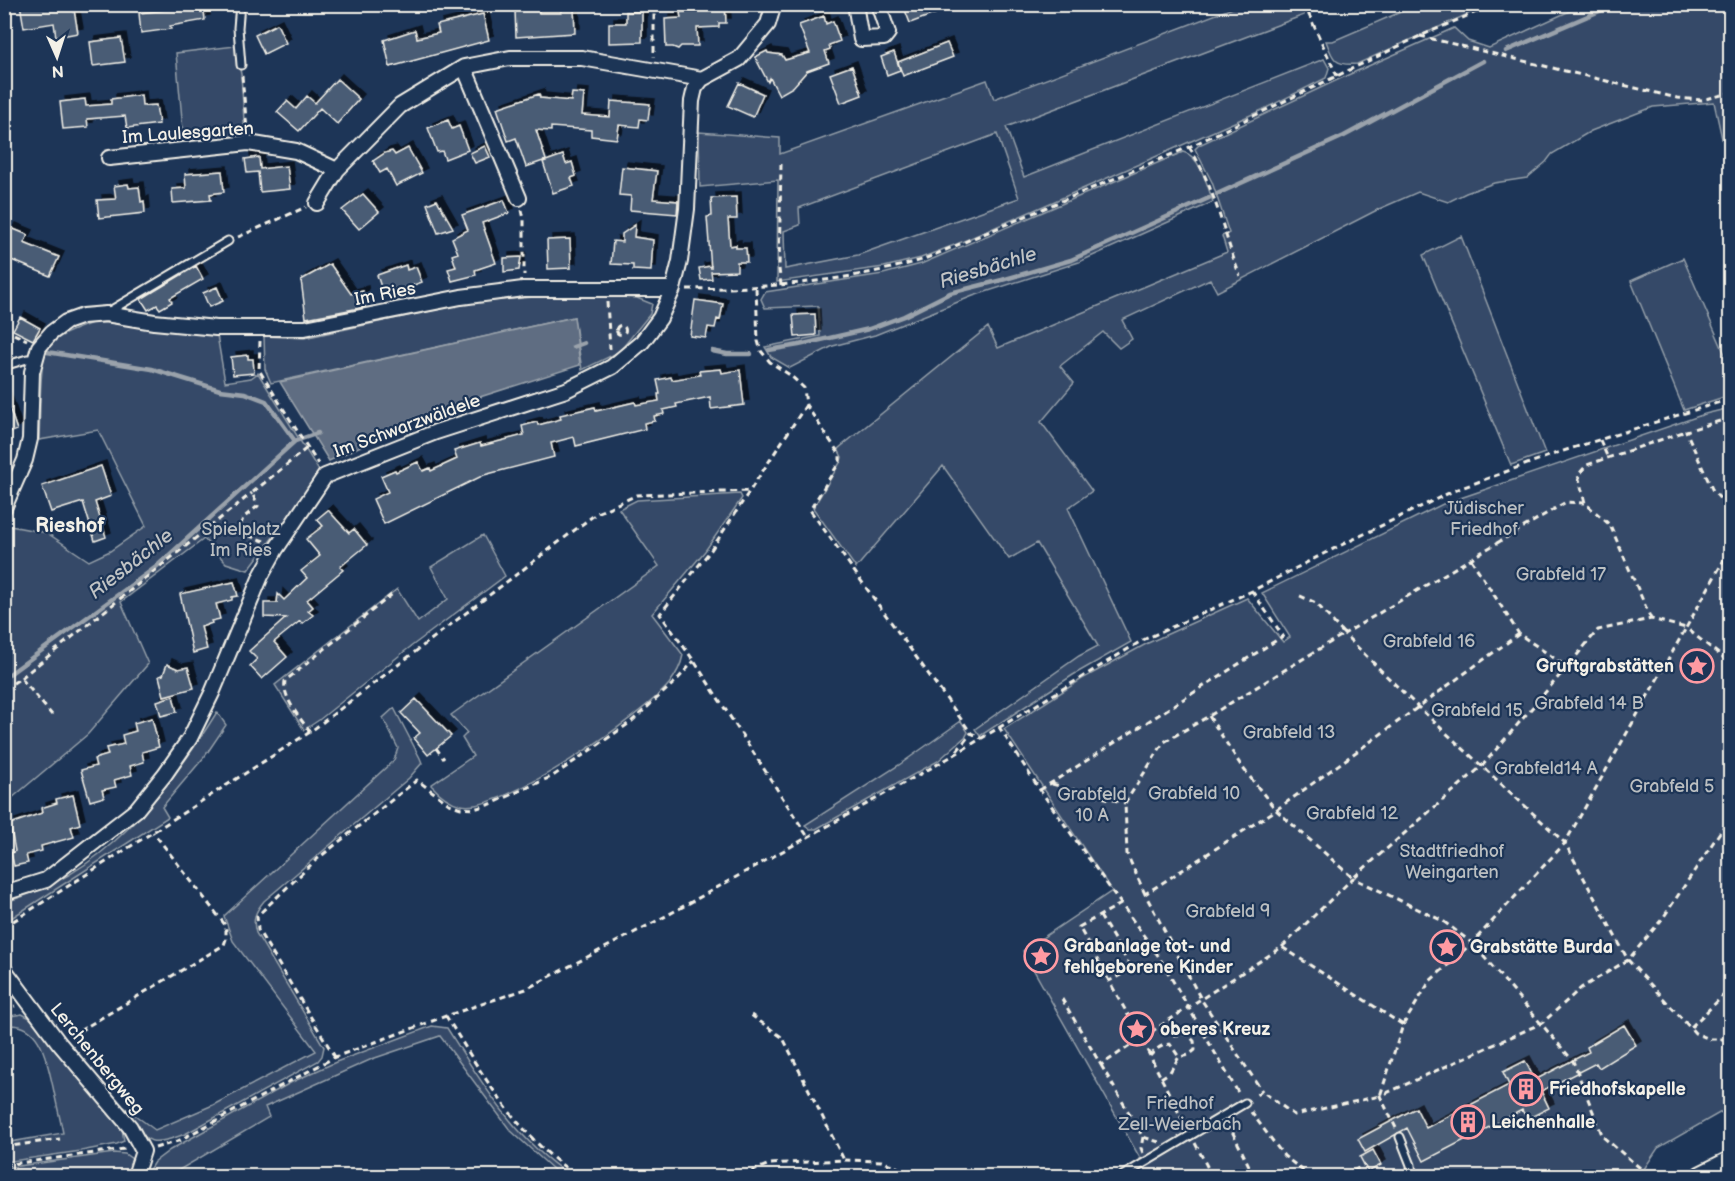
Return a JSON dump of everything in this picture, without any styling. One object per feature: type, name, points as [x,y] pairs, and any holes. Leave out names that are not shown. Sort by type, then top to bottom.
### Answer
[{"type":"street","points":[[317,203],[338,170],[400,106],[464,67],[510,58],[582,58],[702,78],[740,59],[768,24],[774,4]]},
{"type":"street","points":[[855,4],[861,39],[865,40],[884,38],[888,33],[878,4]]},
{"type":"street","points":[[464,67],[519,198]]},
{"type":"street","name":"Im Schwarzwäldele","points":[[4,893],[46,880],[136,810],[165,774],[190,738],[212,693],[261,576],[276,549],[325,476],[436,432],[566,390],[612,368],[642,342],[660,318],[673,289],[680,261],[687,210],[692,101],[695,88],[702,78]]},
{"type":"street","name":"Im Laulesgarten","points":[[109,158],[248,143],[296,151],[338,170]]},
{"type":"street","name":"Im Ries","points":[[37,353],[51,333],[66,322],[83,316],[106,314],[216,327],[305,328],[461,297],[523,289],[673,289]]},
{"type":"street","points":[[4,508],[25,460],[30,439],[32,372],[37,353]]},
{"type":"street","name":"Lerchenbergweg","points":[[4,969],[59,1043],[130,1127],[143,1151]]},
{"type":"street","points":[[135,1176],[143,1151]]},
{"type":"street","points":[[1702,1176],[1731,1162]]},
{"type":"lane","points":[[240,4],[238,28],[242,65]]},
{"type":"lane","name":"Im Ries","points":[[106,314],[228,241]]},
{"type":"lane","points":[[4,366],[27,359],[37,353]]},
{"type":"lane","points":[[1122,1176],[1245,1103]]},
{"type":"lane","points":[[1400,1137],[1411,1165],[1412,1176]]},
{"type":"path","points":[[654,4],[655,71]]},
{"type":"path","points":[[1304,4],[1337,76]]},
{"type":"path","points":[[673,289],[756,288],[883,271],[922,260],[1189,147],[1420,36],[1495,4]]},
{"type":"path","points":[[1420,36],[1666,96],[1702,100],[1731,93]]},
{"type":"path","points":[[242,65],[248,143]]},
{"type":"path","points":[[1189,147],[1210,186],[1240,276]]},
{"type":"path","points":[[781,164],[779,269],[781,285]]},
{"type":"path","points":[[519,198],[524,219],[523,289]]},
{"type":"path","points":[[228,241],[317,203]]},
{"type":"path","points":[[606,288],[612,368]]},
{"type":"path","points":[[756,288],[758,340],[762,351],[770,362],[790,375],[804,388],[806,405],[840,455],[840,461],[810,510],[971,734],[981,738]]},
{"type":"path","points":[[260,327],[259,370],[301,434],[325,476]]},
{"type":"path","points":[[609,330],[617,330]]},
{"type":"path","points":[[4,333],[9,332],[37,353]]},
{"type":"path","points":[[4,1165],[129,1148],[143,1151],[178,1141],[335,1057],[526,989],[666,916],[954,755],[1143,640],[1252,591],[1453,490],[1528,463],[1731,399]]},
{"type":"path","points":[[806,405],[752,491],[711,550],[660,614],[694,661],[808,837]]},
{"type":"path","points":[[1652,619],[1610,525],[1585,503],[1578,475],[1587,465],[1607,456],[1731,418]]},
{"type":"path","points":[[1686,430],[1712,489],[1731,511]]},
{"type":"path","points":[[1600,440],[1607,456]]},
{"type":"path","points":[[4,689],[21,678],[308,447]]},
{"type":"path","points":[[4,927],[310,732],[597,513],[637,495],[752,491]]},
{"type":"path","points":[[252,493],[258,506],[243,518],[240,527],[244,534],[260,539],[276,549]]},
{"type":"path","points":[[1585,503],[1566,502],[1164,742],[1125,803],[1127,854],[1145,894],[1201,999],[1262,1091],[1294,1115],[1380,1096],[1542,1023],[1581,988],[1628,960],[1663,918],[1731,817]]},
{"type":"path","points":[[1400,1137],[1380,1096],[1402,1025],[1430,981],[1472,943],[1564,843],[1731,549]]},
{"type":"path","points":[[1471,559],[1519,634],[1567,667]]},
{"type":"path","points":[[1040,790],[1283,636],[1252,591]]},
{"type":"path","points":[[310,732],[287,696],[285,681],[395,592]]},
{"type":"path","points":[[1298,595],[1317,603],[1344,634],[1417,706],[1564,843],[1628,960],[1690,1028],[1710,1040],[1731,1039]]},
{"type":"path","points":[[1101,1065],[1282,947],[1353,878],[1482,766],[1598,630],[1652,619],[1686,628],[1731,663]]},
{"type":"path","points":[[1145,894],[1276,810],[1519,634]]},
{"type":"path","points":[[335,1057],[258,930],[257,916],[316,860],[417,780],[448,804],[474,809],[491,804],[553,776],[631,722],[676,681],[694,661]]},
{"type":"path","points":[[21,678],[52,715]]},
{"type":"path","points":[[1209,716],[1242,767],[1276,810],[1353,878],[1443,921],[1472,943],[1573,1061],[1604,1137],[1646,1173]]},
{"type":"path","points":[[999,727],[1040,790],[1159,957],[1245,1103],[1284,1156],[1310,1176]]},
{"type":"path","points":[[954,755],[971,734]]},
{"type":"path","points":[[436,748],[444,759]]},
{"type":"path","points":[[1051,784],[1125,803]]},
{"type":"path","points":[[59,1043],[224,945],[226,926],[153,832]]},
{"type":"path","points":[[1121,904],[1079,927],[1142,1040],[1212,1176]]},
{"type":"path","points":[[1100,916],[1132,969],[1109,981]]},
{"type":"path","points":[[1282,947],[1402,1025]]},
{"type":"path","points":[[1690,1028],[1731,989]]},
{"type":"path","points":[[1062,999],[1143,1137],[1141,1148]]},
{"type":"path","points":[[750,1015],[783,1038],[844,1160]]},
{"type":"path","points":[[446,1016],[496,1098],[546,1152],[578,1176]]},
{"type":"path","points":[[1166,1023],[1174,1035]]},
{"type":"path","points":[[1161,1078],[1170,1072],[1179,1057],[1189,1055],[1195,1050],[1194,1041],[1187,1034],[1174,1035]]},
{"type":"path","points":[[1170,1044],[1174,1035]]},
{"type":"path","points":[[1150,1056],[1156,1049],[1170,1044]]},
{"type":"path","points":[[1170,1044],[1179,1057]]},
{"type":"path","points":[[1245,1103],[1262,1091]]},
{"type":"path","points":[[1224,1116],[1254,1176]]},
{"type":"path","points":[[1177,1132],[1186,1126]]},
{"type":"path","points":[[1143,1137],[1160,1142]]},
{"type":"path","points":[[4,1147],[60,1139]]},
{"type":"path","points":[[742,1176],[769,1164],[844,1160],[881,1161],[895,1166],[910,1176]]},
{"type":"path","points":[[1344,1176],[1364,1165]]},
{"type":"green space","points":[[1243,4],[1300,5],[1304,15],[1006,127],[1024,177],[1324,59],[1329,68],[1326,78],[1262,110],[957,244],[921,258],[884,267],[777,282],[778,180],[700,187],[699,132],[780,138],[780,154],[987,80],[994,99]],"holes":[[[997,134],[1019,198],[858,255],[785,269],[784,231],[800,225],[799,208]]]},
{"type":"green space","points":[[1585,4],[1730,5],[1730,175],[1714,102],[1653,107],[1591,131],[1552,154],[1527,178],[1494,183],[1448,202],[1418,192],[1379,209],[1217,292],[1210,279],[1122,320],[1132,339],[1119,348],[1103,332],[1060,366],[1074,383],[1041,422],[1092,491],[1068,508],[1131,642],[1073,675],[980,736],[975,729],[1079,656],[1098,646],[1037,543],[1009,559],[943,466],[856,568],[813,508],[841,461],[842,457],[838,449],[988,327],[998,348],[1227,252],[1222,236],[1229,233],[1212,182],[1195,149],[1199,145],[1454,28],[1468,41],[1489,48]]},
{"type":"green space","points":[[1417,5],[1488,5],[1357,64],[1339,63],[1333,57],[1326,41],[1333,41]]},
{"type":"green space","points":[[235,46],[241,74],[245,136],[184,141],[176,53]]},
{"type":"green space","points":[[1183,152],[1189,154],[1199,165],[1213,202],[1079,262],[973,296],[875,335],[833,346],[790,368],[771,357],[765,347],[820,336],[818,306],[765,308],[761,299],[765,292],[883,274],[921,264]]},
{"type":"green space","points":[[1461,236],[1545,453],[1511,465],[1423,255]]},
{"type":"green space","points":[[1683,258],[1730,366],[1730,395],[1684,410],[1631,281]]},
{"type":"green space","points":[[567,294],[637,298],[652,304],[650,314],[619,352],[582,370],[574,317],[271,383],[265,369],[264,336],[304,338],[468,303]]},
{"type":"green space","name":"Spielplatz Im Ries","points":[[92,323],[127,323],[217,335],[225,382],[251,378],[258,373],[321,474],[248,570],[226,563],[204,539],[121,602],[148,664],[88,734],[5,804],[5,525],[47,533],[89,561],[110,551],[146,526],[98,430],[39,440],[41,376],[45,353],[48,347],[68,332]]},
{"type":"green space","name":"Stadtfriedhof Weingarten","points":[[1730,408],[1730,1107],[1658,1148],[1641,1176],[1127,1176],[1145,1167],[1023,951],[1112,891],[1004,729],[1082,679],[1148,643],[1247,598],[1283,642],[1290,637],[1262,593],[1443,504],[1705,414]]},
{"type":"green space","points":[[740,494],[742,498],[705,551],[652,614],[683,655],[674,677],[654,699],[602,739],[570,760],[507,795],[480,804],[461,805],[448,800],[431,785],[473,756],[462,738],[467,733],[451,715],[659,566],[619,509],[637,500]]},
{"type":"green space","points":[[483,535],[505,576],[304,730],[275,685],[397,589],[418,622],[448,599],[431,567]]},
{"type":"green space","points":[[394,708],[422,763],[409,778],[264,901],[255,916],[256,933],[324,1047],[322,1056],[318,1061],[185,1134],[161,1141],[148,1139],[142,1135],[124,1107],[155,1130],[213,1105],[316,1051],[233,941],[224,916],[394,760],[398,748],[383,718]]},
{"type":"green space","points":[[217,712],[226,725],[205,756],[162,807],[168,817],[5,922],[5,902],[40,890],[72,873],[102,852],[129,828],[176,773]]},
{"type":"green space","points":[[961,721],[968,732],[966,736],[938,761],[816,829],[810,829],[805,825],[899,765]]},
{"type":"green space","points":[[22,1014],[30,1018],[54,1044],[122,1129],[124,1141],[81,1151],[5,1162],[5,1143],[63,1133],[48,1066],[40,1044],[27,1029],[5,1026],[5,1017]]},
{"type":"green space","points":[[432,1026],[447,1028],[501,1109],[533,1146],[571,1176],[563,1176],[554,1170],[510,1130],[440,1036],[372,1059],[265,1107],[269,1117],[169,1176],[145,1176],[154,1162],[170,1150],[292,1082],[336,1062]]},
{"type":"green space","points":[[114,1153],[125,1154],[132,1159],[133,1167],[130,1176],[5,1176],[4,1168]]},
{"type":"shaded area","points":[[574,317],[580,365],[433,412],[329,461],[280,382]]},
{"type":"building","points":[[20,4],[73,4],[78,33],[56,37],[54,23],[24,28]]},
{"type":"building","points":[[183,4],[203,4],[205,20],[170,26],[171,29],[141,33],[139,13],[184,8]]},
{"type":"building","points":[[696,4],[725,4],[726,23],[719,23],[719,27],[697,28],[698,46],[681,46],[678,49],[666,47],[665,19],[681,18],[680,12],[696,11]]},
{"type":"building","points":[[921,4],[956,4],[956,6],[910,23],[905,10]]},
{"type":"building","points":[[526,5],[538,5],[539,13],[561,13],[561,8],[574,8],[575,33],[516,37],[515,10],[526,10]]},
{"type":"building","points":[[626,12],[642,12],[642,42],[609,43],[609,23],[626,23]]},
{"type":"building","points":[[483,14],[489,40],[390,67],[384,40],[415,30],[417,38],[439,33],[437,25]]},
{"type":"building","points":[[824,16],[826,24],[833,21],[840,41],[829,45],[830,49],[825,51],[829,63],[807,71],[793,87],[779,95],[770,78],[768,82],[755,57],[767,51],[782,55],[785,60],[810,53],[799,25]]},
{"type":"building","points":[[277,24],[286,43],[264,54],[255,35]]},
{"type":"building","points":[[121,38],[125,62],[93,66],[90,42]]},
{"type":"building","points":[[947,43],[953,57],[903,76],[898,62]]},
{"type":"building","points":[[894,52],[900,70],[887,75],[881,57]]},
{"type":"building","points":[[852,66],[862,95],[841,103],[830,74]]},
{"type":"building","points":[[337,79],[359,99],[337,124],[320,108],[299,131],[277,112],[287,101],[296,109],[307,96],[315,103]]},
{"type":"building","points":[[739,83],[763,94],[753,117],[728,106]]},
{"type":"building","points":[[572,93],[584,94],[582,115],[610,117],[611,101],[650,104],[648,120],[640,119],[639,127],[619,125],[617,139],[591,136],[591,130],[551,127],[551,131],[536,130],[546,160],[526,167],[516,138],[508,141],[497,108],[539,94],[540,98],[571,101]]},
{"type":"building","points":[[141,95],[142,106],[156,105],[159,124],[127,128],[125,116],[87,119],[88,127],[63,129],[60,102],[85,99],[86,106],[111,104],[111,99]]},
{"type":"building","points":[[448,120],[452,129],[459,126],[468,150],[445,159],[442,151],[437,152],[428,128]]},
{"type":"building","points":[[485,146],[490,157],[475,163],[470,153]]},
{"type":"building","points":[[408,148],[422,173],[396,186],[387,169],[380,173],[373,161],[385,153],[392,151],[395,155]]},
{"type":"building","points":[[563,155],[566,164],[572,162],[576,176],[571,178],[574,186],[553,193],[543,162]]},
{"type":"building","points":[[259,157],[260,169],[287,166],[290,189],[260,192],[258,172],[247,173],[245,159]]},
{"type":"building","points":[[622,167],[657,171],[653,199],[678,201],[677,214],[630,210],[631,196],[619,195]]},
{"type":"building","points":[[222,171],[224,192],[210,194],[211,200],[173,203],[172,189],[186,188],[185,174]]},
{"type":"building","points":[[128,184],[129,188],[139,187],[145,213],[99,218],[97,200],[116,199],[114,186]]},
{"type":"building","points":[[363,194],[379,212],[359,229],[342,210]]},
{"type":"building","points":[[736,197],[737,219],[728,219],[730,246],[746,248],[747,262],[737,262],[737,271],[711,272],[712,279],[701,280],[699,268],[711,266],[707,217],[712,216],[711,198]]},
{"type":"building","points":[[437,200],[453,228],[438,233],[427,204]]},
{"type":"building","points":[[504,200],[509,213],[482,223],[496,263],[475,270],[476,275],[452,281],[448,269],[456,267],[452,255],[458,253],[452,238],[468,230],[462,215]]},
{"type":"building","points":[[635,225],[634,237],[653,240],[651,271],[633,270],[633,265],[611,264],[613,241],[622,242],[622,234]]},
{"type":"building","points":[[11,228],[28,235],[24,243],[59,257],[50,276],[4,257],[4,244]]},
{"type":"building","points":[[570,239],[571,268],[548,269],[547,240]]},
{"type":"building","points":[[521,257],[519,270],[504,272],[504,258]]},
{"type":"building","points":[[330,264],[351,294],[363,291],[365,307],[306,318],[301,280]]},
{"type":"building","points":[[406,265],[407,270],[416,267],[422,282],[384,296],[377,275]]},
{"type":"building","points":[[196,266],[203,279],[170,298],[172,302],[160,309],[157,305],[148,310],[141,299]]},
{"type":"building","points":[[217,287],[223,301],[209,307],[203,293]]},
{"type":"building","points":[[695,300],[723,304],[720,320],[717,319],[715,328],[708,327],[706,338],[690,336]]},
{"type":"building","points":[[815,314],[816,335],[795,337],[793,315]]},
{"type":"building","points":[[20,317],[40,328],[33,340],[13,330]]},
{"type":"building","points":[[248,355],[248,359],[253,359],[254,373],[233,375],[231,357]]},
{"type":"building","points":[[721,369],[722,373],[740,370],[744,405],[711,409],[710,397],[676,404],[677,407],[663,410],[664,414],[654,416],[655,421],[644,423],[645,429],[576,446],[574,437],[551,443],[554,457],[484,475],[384,524],[373,499],[388,492],[381,476],[395,470],[396,472],[418,462],[423,471],[430,468],[431,471],[457,459],[454,451],[480,443],[481,446],[524,435],[522,426],[537,422],[538,425],[561,419],[560,415],[595,407],[596,411],[635,402],[636,405],[659,401],[657,380],[671,377],[672,380],[700,375],[699,371]]},
{"type":"building","points":[[6,398],[17,430],[4,435],[4,399]]},
{"type":"building","points":[[101,466],[111,496],[95,502],[106,537],[95,541],[83,502],[51,512],[42,486]]},
{"type":"building","points":[[328,510],[349,533],[354,529],[367,545],[340,567],[343,570],[307,600],[313,607],[308,611],[313,615],[302,624],[300,621],[274,642],[287,657],[262,679],[250,666],[257,659],[249,651],[286,618],[264,617],[264,603],[277,603],[278,594],[284,600],[307,578],[301,571],[320,556],[306,539],[323,526],[317,519]]},
{"type":"building","points":[[234,582],[238,596],[216,604],[220,619],[201,627],[207,649],[193,653],[180,594]]},
{"type":"building","points":[[167,664],[178,669],[188,667],[194,688],[164,696],[159,676],[163,675]]},
{"type":"building","points":[[173,696],[177,712],[161,716],[157,701]]},
{"type":"building","points":[[416,699],[451,736],[428,755],[414,738],[420,733],[401,713]]},
{"type":"building","points":[[152,718],[159,747],[142,752],[144,762],[130,766],[132,775],[114,780],[116,787],[102,790],[104,797],[90,801],[81,770],[96,766],[94,759],[108,755],[106,748],[124,744],[122,735],[136,731],[134,723]]},
{"type":"building","points":[[73,795],[80,824],[71,827],[74,837],[41,846],[42,851],[26,855],[28,863],[14,866],[11,853],[15,851],[10,824],[42,813],[41,808],[57,803],[56,799]]},
{"type":"building","points":[[1624,1025],[1636,1045],[1599,1068],[1596,1063],[1541,1091],[1549,1108],[1527,1119],[1522,1110],[1424,1161],[1407,1128],[1365,1152],[1358,1139],[1416,1108],[1426,1128],[1509,1085],[1503,1072],[1525,1061],[1535,1080],[1589,1052],[1587,1047]]},
{"type":"building","points":[[1373,1150],[1381,1165],[1368,1172],[1360,1157]]},
{"type":"waterway","name":"Riesbächle","points":[[1506,51],[1616,4]]},
{"type":"waterway","name":"Riesbächle","points":[[1217,194],[1344,136],[1483,61]]},
{"type":"waterway","name":"Riesbächle","points":[[769,350],[869,329],[904,316],[950,293],[1071,260],[1209,198]]},
{"type":"waterway","name":"Riesbächle","points":[[573,347],[584,343]]},
{"type":"waterway","name":"Riesbächle","points":[[712,351],[727,354],[751,354]]},
{"type":"waterway","name":"Riesbächle","points":[[47,352],[152,369],[220,390],[245,393],[266,401],[295,441]]},
{"type":"waterway","name":"Riesbächle","points":[[4,678],[156,567],[295,441],[318,433]]},
{"type":"place","name":"Gruftgrabstätten","points":[[1697,666]]},
{"type":"place","name":"Grabstätte Burda","points":[[1447,947]]},
{"type":"place","name":"Grabanlage tot- und fehlgeborene Kinder","points":[[1041,956]]},
{"type":"place","name":"oberes Kreuz","points":[[1137,1029]]},
{"type":"place","name":"Friedhofskapelle","points":[[1526,1089]]},
{"type":"place","name":"Leichenhalle","points":[[1468,1122]]},
{"type":"district","name":"Rieshof","points":[[70,526]]},
{"type":"park label","name":"Jüdischer Friedhof","points":[[1484,518]]},
{"type":"park label","name":"Grabfeld 17","points":[[1561,574]]},
{"type":"park label","name":"Grabfeld 16","points":[[1429,641]]},
{"type":"park label","name":"Grabfeld 14 B","points":[[1589,703]]},
{"type":"park label","name":"Grabfeld 15","points":[[1477,710]]},
{"type":"park label","name":"Grabfeld 13","points":[[1289,732]]},
{"type":"park label","name":"Grabfeld14 A","points":[[1546,768]]},
{"type":"park label","name":"Grabfeld 5","points":[[1672,786]]},
{"type":"park label","name":"Grabfeld 10","points":[[1194,793]]},
{"type":"park label","name":"Grabfeld 10 A","points":[[1092,804]]},
{"type":"park label","name":"Grabfeld 12","points":[[1352,813]]},
{"type":"park label","name":"Grabfeld 9","points":[[1228,911]]},
{"type":"park label","name":"Friedhof Zell-Weierbach","points":[[1180,1113]]}]
